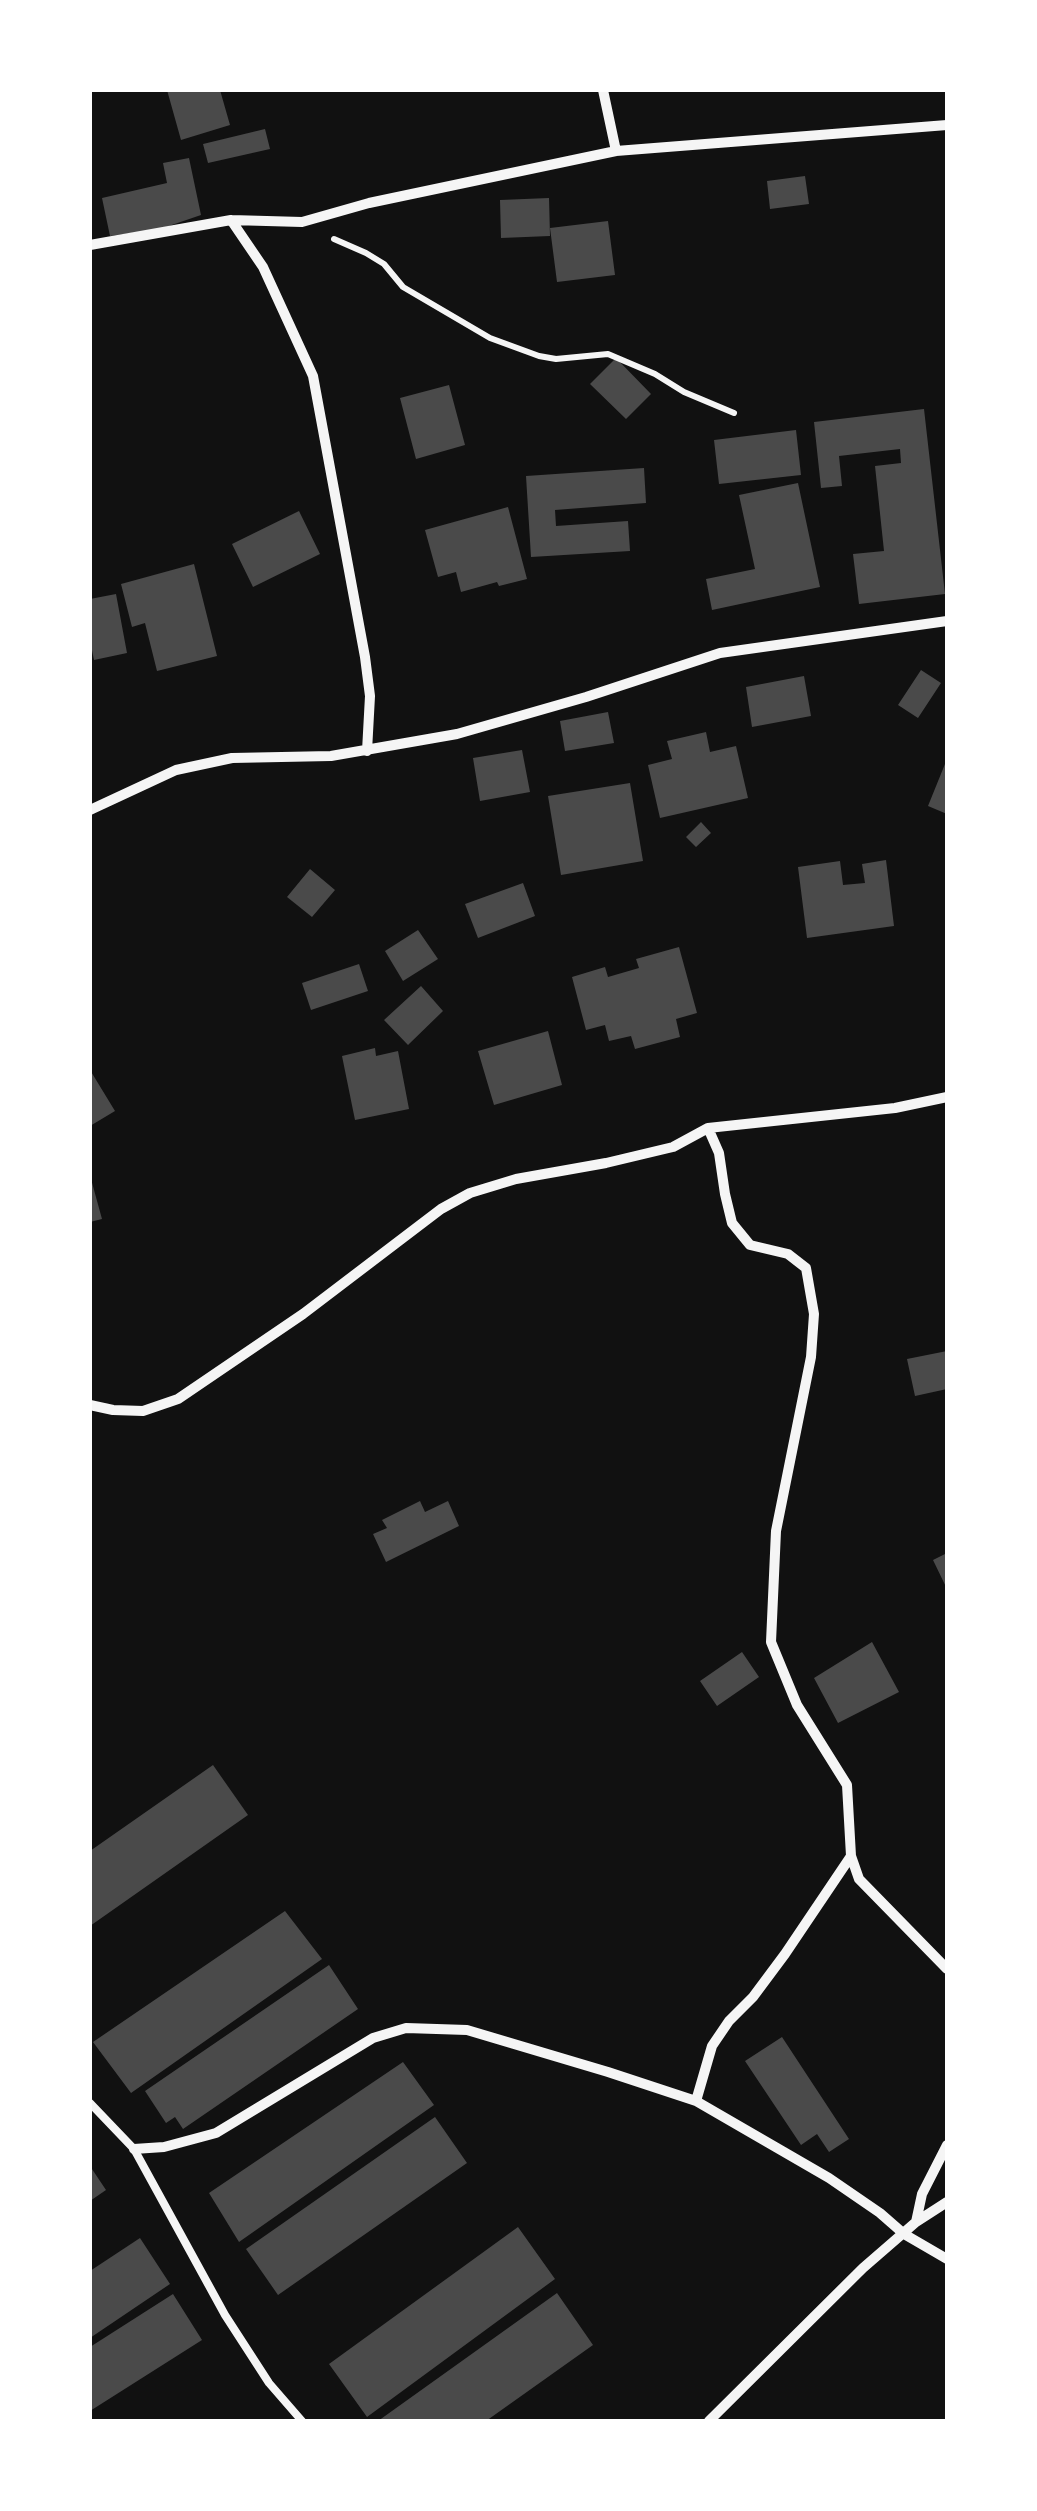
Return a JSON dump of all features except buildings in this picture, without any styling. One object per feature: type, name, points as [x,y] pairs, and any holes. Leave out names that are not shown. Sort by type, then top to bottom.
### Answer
[{"type":"street","points":[[603,90],[616,150]]},
{"type":"street","points":[[90,245],[232,220],[302,222],[369,203],[616,150],[947,124]]},
{"type":"street","points":[[232,220],[263,266],[313,376],[365,658],[370,696],[368,751]]},
{"type":"street","points":[[90,810],[176,770],[232,758],[331,756],[457,734],[720,653],[947,621]]},
{"type":"street","points":[[90,1406],[143,1410],[178,1400],[303,1314],[441,1209],[470,1193],[516,1179],[673,1147],[708,1128],[895,1108],[947,1097]]},
{"type":"street","points":[[708,1128],[719,1152],[732,1223],[750,1244],[788,1254],[806,1268],[814,1314],[811,1357],[776,1532],[771,1642],[796,1705],[847,1785],[851,1856],[859,1879],[947,1969]]},
{"type":"street","points":[[696,2101],[712,2046],[754,1997],[851,1856]]},
{"type":"street","points":[[134,2150],[164,2147],[216,2132],[373,2038],[406,2028],[467,2030],[696,2101],[830,2178],[904,2234],[947,2259]]},
{"type":"street","points":[[916,2222],[922,2194],[947,2145]]},
{"type":"street","points":[[710,2421],[864,2268],[916,2222],[947,2202]]},
{"type":"lane","points":[[90,2103],[134,2150],[226,2315],[269,2383],[302,2421]]},
{"type":"path","points":[[302,222],[384,264],[404,287],[490,338],[556,359],[608,354],[734,413]]}]
